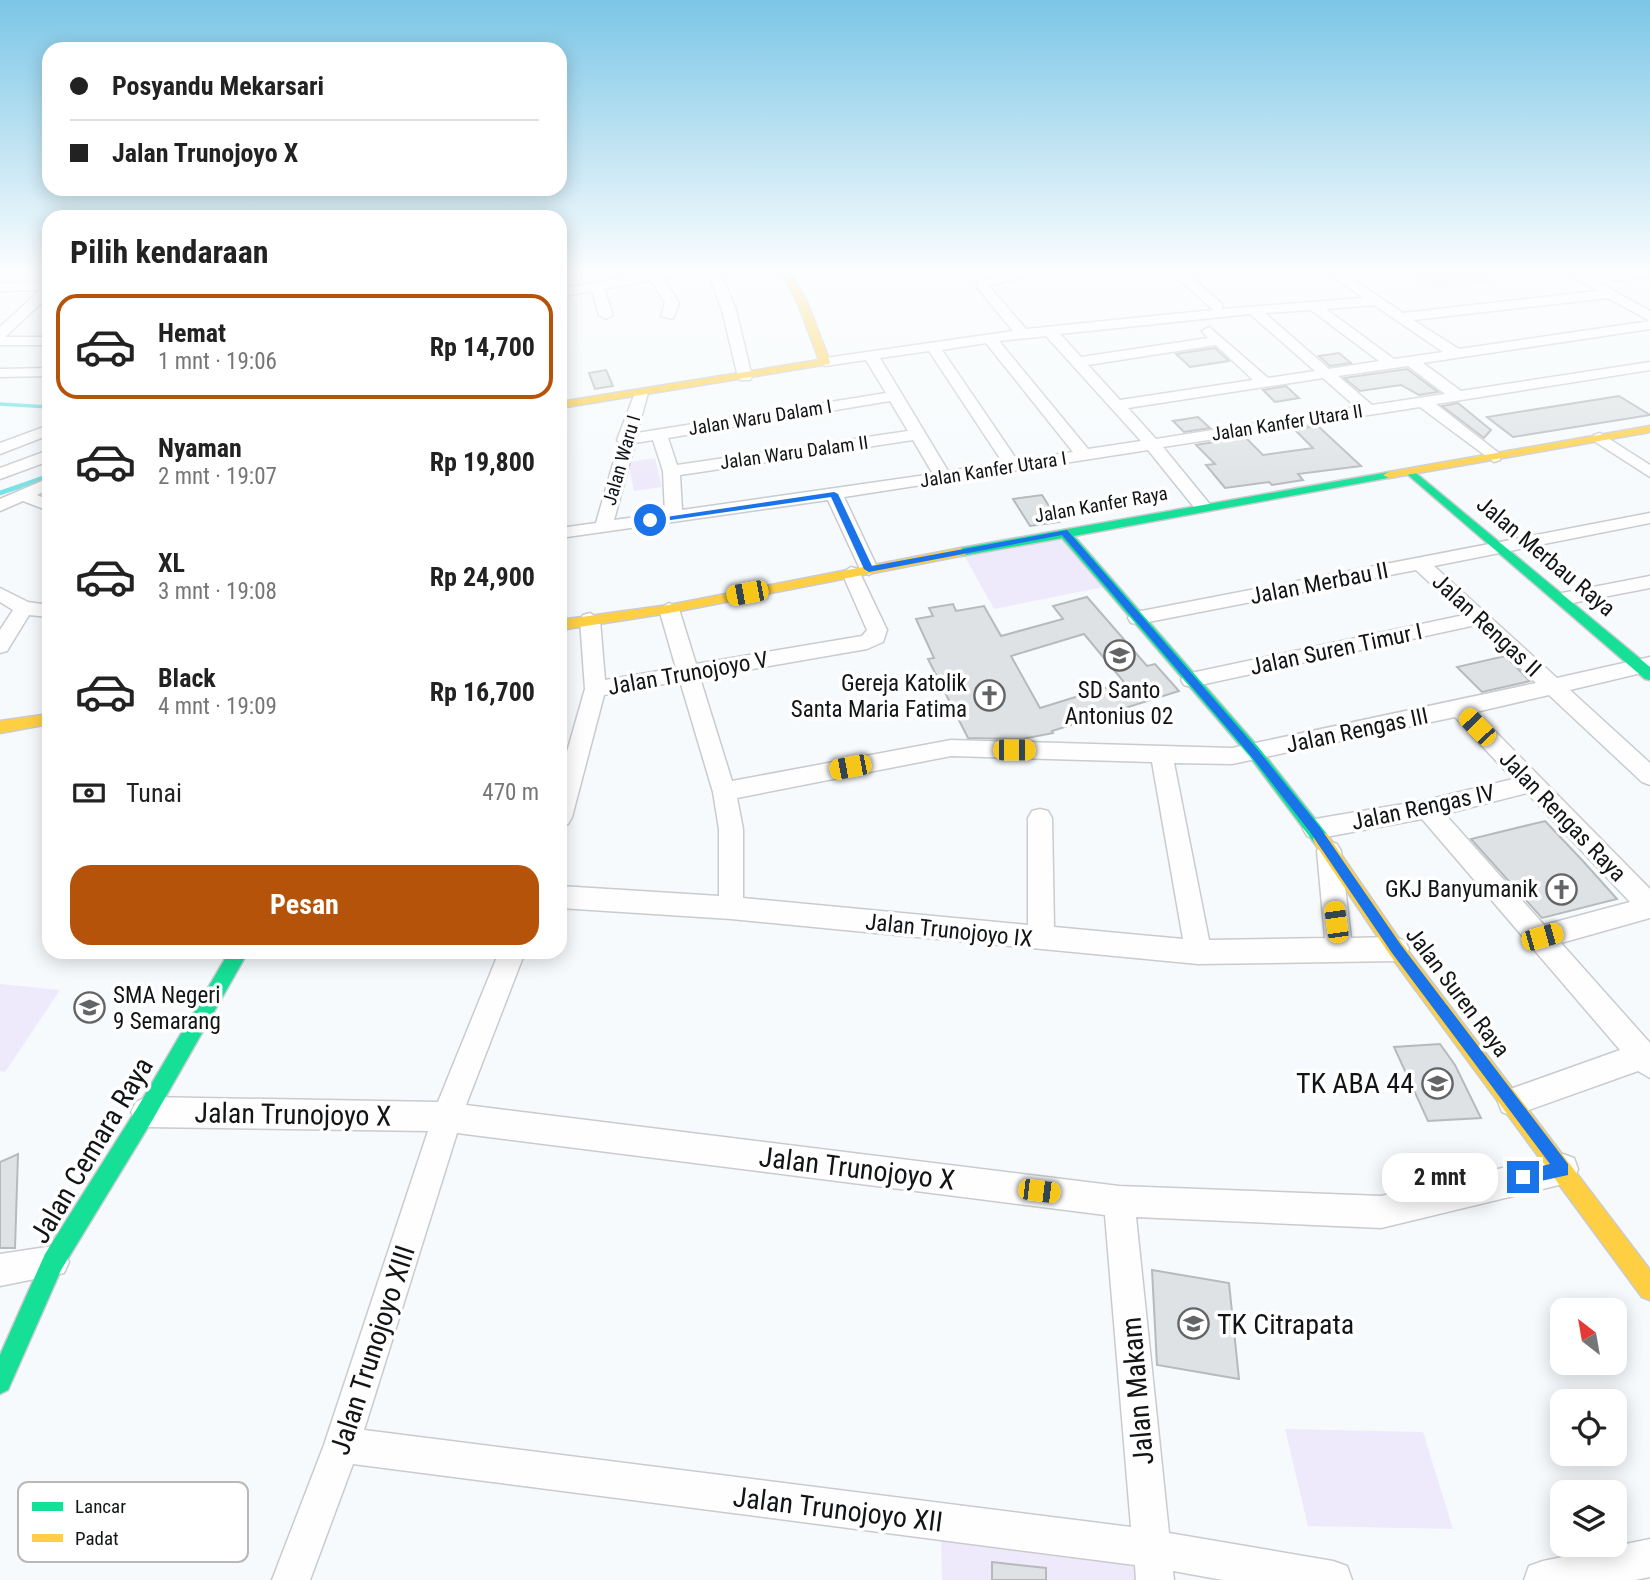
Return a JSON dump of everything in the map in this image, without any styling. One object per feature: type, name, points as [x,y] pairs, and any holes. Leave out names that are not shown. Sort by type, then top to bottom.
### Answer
[{"type":"street","points":[[737,344],[745,377]]},
{"type":"street","points":[[818,344],[825,362]]},
{"type":"street","points":[[567,404],[953,344]]},
{"type":"street","points":[[994,344],[1083,454]]},
{"type":"street","points":[[1061,344],[1152,444],[1203,507]]},
{"type":"street","points":[[1078,362],[1195,344]]},
{"type":"street","points":[[1223,344],[1265,383]]},
{"type":"street","points":[[1293,344],[1367,409]]},
{"type":"street","points":[[1364,344],[1391,364]]},
{"type":"street","points":[[1441,344],[1456,354]]},
{"type":"street","points":[[1117,405],[1525,344]]},
{"type":"street","points":[[933,347],[1013,466]]},
{"type":"street","points":[[871,356],[943,477]]},
{"type":"street","points":[[1411,361],[1456,395]]},
{"type":"street","name":"Jalan Kanfer Utara II","points":[[1152,444],[1650,366]]},
{"type":"street","points":[[0,373],[42,372]]},
{"type":"street","name":"Jalan Waru I","points":[[603,527],[625,440],[641,393]]},
{"type":"street","name":"Jalan Waru Dalam I","points":[[625,440],[895,396]]},
{"type":"street","points":[[1422,401],[1494,457]]},
{"type":"street","name":"Jalan Kanfer Raya","points":[[567,624],[669,609],[1064,532],[1650,429]]},
{"type":"street","points":[[1,448],[42,433]]},
{"type":"street","name":"Jalan Waru I","points":[[659,433],[671,471],[674,517]]},
{"type":"street","name":"Jalan Waru Dalam II","points":[[671,471],[918,434]]},
{"type":"street","points":[[1600,438],[1650,472]]},
{"type":"street","name":"Jalan Kanfer Utara I","points":[[567,532],[834,494],[1152,444]]},
{"type":"street","points":[[1,448],[26,464]]},
{"type":"street","points":[[0,474],[42,458]]},
{"type":"street","name":"Jalan Merbau Raya","points":[[1411,472],[1647,668]]},
{"type":"street","points":[[0,506],[42,486]]},
{"type":"street","points":[[834,494],[860,571]]},
{"type":"street","points":[[23,495],[42,503]]},
{"type":"street","name":"Jalan Merbau II","points":[[1138,618],[1650,518]]},
{"type":"street","name":"Jalan Suren Raya","points":[[1064,532],[1255,753],[1315,829],[1396,949],[1563,1169],[1650,1289]]},
{"type":"street","name":"Jalan Rengas II","points":[[1420,563],[1650,776]]},
{"type":"street","name":"Jalan Trunojoyo V","points":[[595,689],[867,642],[876,637],[877,630],[860,571]]},
{"type":"street","points":[[1562,599],[1650,582]]},
{"type":"street","points":[[0,594],[13,616],[15,625],[0,646]]},
{"type":"street","points":[[669,609],[724,792],[731,829],[731,908]]},
{"type":"street","points":[[13,616],[42,612]]},
{"type":"street","name":"Jalan Suren Timur I","points":[[1191,680],[1480,618]]},
{"type":"street","points":[[567,791],[595,689],[590,620]]},
{"type":"street","points":[[1459,708],[1647,668]]},
{"type":"street","name":"Jalan Rengas III","points":[[724,792],[951,748],[1161,752],[1220,756],[1255,753],[1459,708]]},
{"type":"street","name":"Jalan Rengas Raya","points":[[1459,708],[1650,906]]},
{"type":"street","points":[[0,727],[42,720]]},
{"type":"street","points":[[1161,752],[1198,952]]},
{"type":"street","name":"Jalan Rengas IV","points":[[1315,829],[1427,809],[1531,783]]},
{"type":"street","points":[[1427,809],[1542,937],[1647,1060],[1512,1102]]},
{"type":"street","points":[[1040,818],[1041,939]]},
{"type":"street","points":[[1329,851],[1339,947]]},
{"type":"street","name":"Jalan Trunojoyo IX","points":[[567,897],[731,908],[1198,952],[1339,947],[1396,949]]},
{"type":"street","points":[[1542,937],[1650,906]]},
{"type":"street","name":"Jalan Cemara Raya","points":[[0,1382],[53,1262],[146,1112],[235,959]]},
{"type":"street","name":"Jalan Trunojoyo XIII","points":[[291,1580],[342,1445],[447,1117],[509,959]]},
{"type":"street","name":"Jalan Trunojoyo X","points":[[146,1112],[447,1117],[1119,1201],[1381,1213],[1503,1181],[1563,1169]]},
{"type":"street","name":"Jalan Makam","points":[[1119,1201],[1154,1565]]},
{"type":"street","points":[[0,1270],[53,1262]]},
{"type":"street","name":"Jalan Trunojoyo XII","points":[[342,1445],[1154,1565],[1333,1580]]},
{"type":"street","points":[[1543,1580],[1650,1558]]},
{"type":"shaded area","points":[[655,458],[662,487],[634,491],[628,462]]},
{"type":"shaded area","points":[[1060,535],[1109,586],[994,609],[965,557]]},
{"type":"shaded area","points":[[0,984],[60,990],[5,1072],[0,1071]]},
{"type":"shaded area","points":[[1285,1429],[1423,1432],[1453,1529],[1308,1526]]},
{"type":"shaded area","points":[[941,1540],[1145,1560],[1146,1580],[942,1580]]},
{"type":"building","points":[[1215,348],[1229,361],[1190,367],[1176,354]]},
{"type":"building","points":[[1339,353],[1351,363],[1330,366],[1319,356]]},
{"type":"building","points":[[1407,369],[1438,392],[1419,395],[1401,385],[1360,391],[1344,378]]},
{"type":"building","points":[[606,370],[613,386],[595,389],[589,373]]},
{"type":"building","points":[[1286,386],[1299,398],[1275,402],[1263,390]]},
{"type":"building","points":[[1619,396],[1650,415],[1513,437],[1487,417]]},
{"type":"building","points":[[1458,403],[1491,430],[1484,438],[1442,406]]},
{"type":"building","points":[[1198,417],[1210,428],[1184,432],[1173,421]]},
{"type":"building","points":[[1318,426],[1361,466],[1298,474],[1303,480],[1225,488],[1206,465],[1215,464],[1196,445],[1245,437],[1263,455],[1313,448],[1294,429]]},
{"type":"building","points":[[1042,495],[1059,522],[1030,526],[1013,499]]},
{"type":"building","points":[[1087,597],[1147,666],[1155,664],[1179,691],[1052,731],[1053,733],[1022,739],[968,738],[928,659],[934,658],[916,619],[933,616],[929,608],[953,604],[956,611],[984,606],[1001,636],[1063,619],[1053,606]],"holes":[[[1084,634],[1124,682],[1040,708],[1011,656]]]},
{"type":"building","points":[[1505,656],[1530,681],[1482,692],[1457,667]]},
{"type":"building","points":[[1545,821],[1617,899],[1542,918],[1471,839]]},
{"type":"building","name":"TK ABA 44","points":[[1440,1044],[1455,1065],[1481,1118],[1428,1121],[1394,1047]]},
{"type":"building","points":[[18,1154],[15,1248],[0,1248],[0,1162]]},
{"type":"building","name":"TK Citrapata","points":[[1152,1270],[1229,1283],[1239,1379],[1157,1365]]},
{"type":"building","points":[[992,1562],[1046,1568],[1046,1580],[992,1580]]},
{"type":"waterway","points":[[0,404],[42,407]]},
{"type":"waterway","points":[[0,493],[42,478]]},
{"type":"traffic: fast","points":[[1411,472],[1650,675]]},
{"type":"traffic: fast","points":[[961,552],[1389,475]]},
{"type":"traffic: fast","points":[[1064,532],[1255,753],[1321,839]]},
{"type":"traffic: fast","points":[[0,1382],[53,1262],[146,1112],[235,959]]},
{"type":"traffic: slow","points":[[567,404],[825,362],[818,344]]},
{"type":"traffic: slow","points":[[1389,475],[1650,429]]},
{"type":"traffic: slow","points":[[567,624],[669,609],[961,552]]},
{"type":"traffic: slow","points":[[0,727],[42,720]]},
{"type":"traffic: slow","points":[[1321,839],[1396,949],[1650,1289]]},
{"type":"place","name":"SD Santo Antonius 02","points":[[1119,656]]},
{"type":"place","name":"Gereja Katolik Santa Maria Fatima","points":[[990,696]]},
{"type":"place","name":"GKJ Banyumanik","points":[[1561,889]]},
{"type":"place","name":"SMA Negeri 9 Semarang","points":[[90,1008]]},
{"type":"place","name":"TK ABA 44","points":[[1437,1083]]},
{"type":"place","name":"TK Citrapata","points":[[1194,1324]]},
{"type":"route","points":[[650,520],[834,494],[869,569],[1064,532],[1158,644],[1255,753],[1315,829],[1396,949],[1563,1169],[1523,1177]]}]
